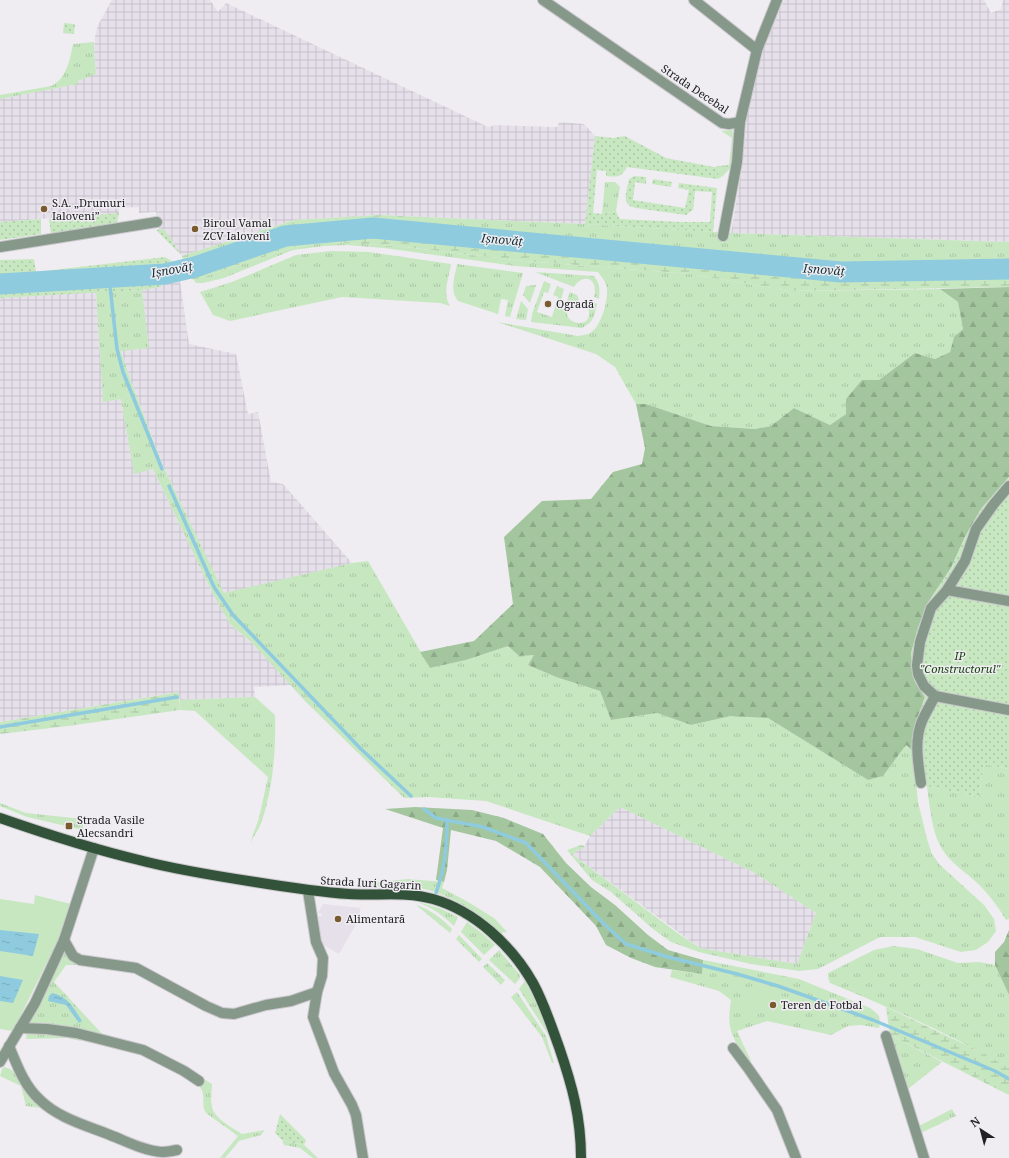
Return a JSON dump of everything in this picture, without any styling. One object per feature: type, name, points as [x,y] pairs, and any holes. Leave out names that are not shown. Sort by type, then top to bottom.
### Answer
[{"type":"main road","name":"Strada Iuri Gagarin","points":[[0,818],[94,848],[139,860],[214,876],[308,891],[352,895],[407,895],[431,899],[452,906],[486,928],[502,943],[523,968],[532,982],[550,1020],[567,1069],[577,1105],[580,1124],[581,1158]]},
{"type":"street","name":"Strada Decebal","points":[[543,0],[722,122],[729,124],[740,122]]},
{"type":"street","points":[[694,0],[757,50]]},
{"type":"street","points":[[723,236],[737,162],[740,122],[757,50],[777,0]]},
{"type":"street","points":[[0,247],[157,222]]},
{"type":"street","points":[[1008,490],[976,529],[965,561],[947,590],[931,608],[920,642],[917,665],[918,674],[924,686],[935,696],[1009,710]]},
{"type":"street","points":[[947,590],[1009,601]]},
{"type":"street","points":[[920,783],[918,758],[919,731],[922,721],[935,696]]},
{"type":"street","points":[[0,1062],[35,1003],[64,940],[94,848]]},
{"type":"street","points":[[308,891],[316,942],[323,958],[322,976],[317,992],[313,1017],[334,1073],[356,1115],[362,1158]]},
{"type":"street","points":[[64,940],[73,956],[80,960],[136,968],[206,1006],[222,1013],[234,1014],[266,1005],[291,1002],[317,992]]},
{"type":"street","points":[[20,1028],[47,1029],[76,1033],[143,1050],[184,1071],[199,1081]]},
{"type":"street","points":[[886,1036],[924,1158]]},
{"type":"street","points":[[9,1046],[23,1079],[31,1091],[56,1112],[84,1126],[140,1147],[162,1152],[177,1150]]},
{"type":"street","points":[[733,1048],[777,1110],[796,1158]]},
{"type":"shaded area","points":[[112,0],[210,0],[218,12],[226,3],[488,127],[495,125],[557,127],[559,122],[584,124],[595,136],[585,224],[379,215],[294,220],[182,256],[164,229],[159,230],[156,212],[139,213],[139,207],[119,208],[119,213],[0,222],[0,99],[78,84],[77,81],[96,74],[94,50],[95,37],[98,25]]},
{"type":"shaded area","points":[[784,0],[984,0],[991,13],[1001,9],[1003,0],[1009,0],[1009,242],[731,233],[742,167],[748,106],[761,54]]},
{"type":"shaded area","points":[[180,281],[189,344],[236,354],[248,414],[258,412],[271,482],[283,484],[352,563],[224,594],[162,464],[121,350],[149,348],[142,290],[161,287],[161,284]]},
{"type":"shaded area","points":[[96,292],[103,401],[121,399],[134,473],[153,469],[213,594],[230,624],[251,642],[292,685],[254,687],[255,697],[180,700],[178,692],[0,722],[0,298]]},
{"type":"shaded area","points":[[620,807],[753,872],[816,913],[797,964],[700,948],[573,855],[577,850],[583,849],[590,836]]},
{"type":"shaded area","points":[[323,904],[361,908],[356,924],[339,954],[322,944],[320,941],[318,916],[321,916],[322,914],[318,913]]},
{"type":"green space","points":[[64,23],[75,24],[74,34],[63,33]]},
{"type":"green space","points":[[94,42],[96,74],[78,81],[78,84],[0,99],[0,95],[51,86],[56,83],[61,79],[67,68],[73,44]]},
{"type":"green space","points":[[732,130],[735,139],[731,167],[718,179],[719,166],[729,165],[732,138],[721,131]]},
{"type":"green space","points":[[595,136],[613,138],[625,136],[666,158],[714,167],[719,166],[718,179],[627,167],[619,176],[606,176],[606,171],[597,170],[593,213],[602,214],[616,211],[620,219],[710,222],[712,192],[695,191],[693,210],[686,215],[631,206],[626,201],[627,188],[629,179],[634,176],[646,177],[646,184],[635,182],[633,200],[685,208],[689,190],[678,188],[679,183],[717,188],[713,232],[585,224]]},
{"type":"green space","points":[[653,179],[672,182],[671,187],[652,184]]},
{"type":"green space","points":[[605,182],[615,182],[620,187],[616,211],[602,214]]},
{"type":"green space","points":[[119,213],[117,223],[51,234],[49,219]]},
{"type":"green space","points":[[379,215],[585,224],[731,233],[1009,242],[1009,262],[837,261],[663,249],[376,223],[288,230],[184,264],[182,256],[294,220]]},
{"type":"green space","points":[[41,219],[41,234],[0,240],[0,222]]},
{"type":"green space","points":[[376,223],[663,249],[837,261],[1009,262],[1009,287],[789,291],[691,274],[524,261],[396,246],[331,242],[294,247],[194,280],[189,277],[184,264],[288,230]]},
{"type":"green space","points":[[164,229],[182,256],[156,230]]},
{"type":"green space","points":[[331,242],[396,246],[524,261],[691,274],[789,291],[940,289],[958,302],[963,329],[954,337],[950,352],[935,359],[915,353],[879,380],[846,399],[846,414],[830,425],[794,408],[771,426],[755,429],[711,426],[646,404],[636,404],[615,367],[596,354],[497,322],[578,336],[589,334],[594,330],[600,320],[607,294],[604,280],[598,272],[515,266],[384,248],[347,245],[293,250],[224,278],[203,283],[196,283],[194,280],[294,247]]},
{"type":"green space","points":[[331,251],[369,252],[451,264],[446,291],[446,296],[450,306],[440,303],[342,297],[230,321],[213,315],[200,292],[232,282],[296,255]]},
{"type":"green space","points":[[165,257],[175,263],[180,281],[161,284],[161,287],[142,290],[0,298],[0,260],[34,259],[36,272]]},
{"type":"green space","points":[[457,264],[523,273],[510,317],[505,316],[508,300],[501,299],[498,314],[458,301],[455,297],[453,288]]},
{"type":"green space","points":[[535,272],[594,276],[599,287],[599,299],[594,297],[594,286],[593,282],[590,280],[582,280],[574,287]]},
{"type":"green space","points":[[544,281],[551,284],[548,293],[544,292],[537,312],[552,317],[558,297],[553,295],[557,286],[564,289],[559,308],[564,309],[570,292],[577,295],[579,300],[570,307],[567,313],[568,318],[572,321],[578,323],[588,319],[589,312],[584,301],[590,300],[597,304],[591,321],[582,328],[531,322],[532,314]]},
{"type":"green space","points":[[536,285],[530,303],[523,295],[526,286]]},
{"type":"green space","points":[[1009,287],[1009,477],[981,509],[965,537],[951,568],[927,604],[912,671],[915,682],[925,697],[914,728],[913,751],[906,745],[883,776],[868,780],[768,718],[731,716],[691,725],[657,713],[611,720],[600,691],[556,677],[528,665],[534,655],[519,656],[508,646],[466,660],[430,668],[420,652],[474,641],[513,604],[504,537],[542,501],[591,499],[613,472],[642,464],[645,448],[636,404],[646,404],[711,426],[755,429],[771,426],[794,408],[830,425],[846,414],[846,399],[862,380],[879,380],[915,353],[935,359],[950,352],[954,337],[963,329],[958,302],[940,289]]},
{"type":"green space","points":[[142,290],[149,348],[121,351],[162,464],[224,593],[352,563],[368,561],[430,668],[466,660],[508,646],[519,656],[535,654],[528,665],[556,677],[600,691],[611,720],[657,713],[691,725],[731,716],[765,716],[868,780],[883,776],[906,745],[913,751],[918,802],[932,854],[940,865],[984,905],[994,919],[996,931],[988,942],[976,950],[961,952],[915,937],[880,937],[818,969],[799,971],[751,964],[699,952],[671,942],[653,929],[611,892],[592,880],[567,850],[581,845],[585,846],[583,849],[577,850],[573,855],[676,932],[700,948],[797,964],[816,913],[753,872],[620,807],[590,836],[486,801],[428,797],[404,798],[305,701],[251,642],[230,624],[213,594],[153,469],[134,474],[121,399],[103,402],[96,292]]},
{"type":"green space","points":[[521,301],[528,309],[526,320],[516,319]]},
{"type":"green space","name":"IP \"Constructorul\"","points":[[1009,477],[1009,769],[984,764],[979,797],[917,784],[913,751],[914,728],[925,697],[915,682],[912,671],[911,653],[917,630],[927,604],[951,568],[965,537],[981,509]]},
{"type":"green space","points":[[179,692],[180,710],[0,734],[0,722]]},
{"type":"green space","points":[[255,697],[275,715],[275,742],[273,769],[266,808],[261,824],[250,843],[259,818],[268,777],[195,711],[180,710],[180,700]]},
{"type":"green space","points":[[984,764],[1009,769],[1009,919],[1006,920],[996,904],[984,890],[955,864],[942,849],[934,830],[931,815],[927,786],[979,797]]},
{"type":"green space","points":[[0,803],[26,813],[83,819],[83,830],[27,817],[0,806]]},
{"type":"green space","points":[[415,807],[472,810],[504,818],[543,834],[566,863],[591,887],[615,905],[648,935],[668,950],[703,960],[702,974],[655,967],[631,958],[606,945],[596,926],[540,867],[496,841],[451,830],[447,870],[444,882],[436,880],[443,828],[385,809]]},
{"type":"green space","points":[[408,879],[444,882],[442,888],[494,918],[507,932],[501,933],[475,912],[465,906],[445,896],[424,889],[416,887],[392,886],[360,888],[360,884]]},
{"type":"green space","points":[[35,895],[71,904],[57,942],[13,1031],[0,1029],[0,899],[34,904]]},
{"type":"green space","points":[[411,900],[439,908],[458,917],[454,926],[434,910]]},
{"type":"green space","points":[[416,905],[426,909],[440,918],[452,929],[450,933]]},
{"type":"green space","points":[[467,922],[495,945],[484,955],[461,932]]},
{"type":"green space","points":[[1009,930],[1009,995],[995,965],[995,952],[1004,942]]},
{"type":"green space","points":[[459,935],[482,959],[479,962],[456,939]]},
{"type":"green space","points":[[894,946],[917,949],[958,963],[979,962],[995,965],[1009,995],[1009,1068],[966,1044],[921,1022],[830,983],[828,973],[874,950]]},
{"type":"green space","points":[[64,950],[77,965],[66,965],[54,982],[106,1038],[27,1024],[49,984]]},
{"type":"green space","points":[[499,950],[520,975],[520,978],[515,984],[489,960]]},
{"type":"green space","points":[[703,960],[799,979],[870,1008],[879,1016],[879,1028],[861,1025],[848,1026],[831,1035],[767,1021],[737,1031],[751,1061],[748,1062],[734,1039],[730,1027],[729,1019],[731,1000],[719,991],[670,977],[672,970],[702,974]]},
{"type":"green space","points":[[487,963],[505,980],[501,985],[483,967]]},
{"type":"green space","points":[[525,981],[542,1014],[559,1062],[558,1063],[549,1036],[519,989]]},
{"type":"green space","name":"Teren de Fotbal","points":[[750,986],[802,1002],[795,1024],[743,1007]]},
{"type":"green space","points":[[517,992],[546,1036],[554,1063],[552,1063],[542,1037],[511,997]]},
{"type":"green space","points":[[886,1007],[983,1053],[1009,1068],[1009,1095],[890,1035]]},
{"type":"green space","points":[[27,1032],[79,1037],[81,1041],[67,1038],[26,1039]]},
{"type":"green space","points":[[890,1035],[942,1062],[908,1089]]},
{"type":"green space","points":[[4,1067],[9,1068],[18,1076],[28,1092],[41,1108],[26,1106],[21,1086],[0,1076]]},
{"type":"green space","points":[[202,1078],[212,1084],[211,1101],[213,1110],[220,1119],[242,1134],[265,1130],[261,1135],[239,1141],[225,1158],[220,1158],[238,1136],[206,1113],[204,1109],[202,1091],[197,1084]]},
{"type":"green space","points":[[952,1109],[956,1116],[921,1133],[919,1126]]},
{"type":"green space","points":[[280,1114],[306,1140],[304,1145],[282,1140],[275,1133]]},
{"type":"green space","points":[[282,1140],[304,1145],[318,1158],[313,1158],[300,1148],[284,1145]]},
{"type":"water","points":[[0,930],[39,934],[33,956],[0,951]]},
{"type":"water","points":[[0,976],[23,980],[13,1003],[0,1001]]},
{"type":"water","points":[[52,993],[66,1000],[82,1021],[79,1023],[66,1005],[48,1001],[49,996]]},
{"type":"waterway","name":"Ișnovăț","points":[[0,284],[165,274],[195,267],[285,236],[373,228],[841,272],[1009,269]]},
{"type":"waterway","points":[[109,277],[117,349],[123,372],[162,469]]},
{"type":"waterway","points":[[169,486],[214,587],[233,615],[360,748],[411,796]]},
{"type":"waterway","points":[[0,727],[177,697]]},
{"type":"waterway","points":[[424,809],[436,818],[483,827],[526,843],[605,925],[626,944],[668,957],[778,986],[873,1020],[995,1071],[1009,1079]]},
{"type":"waterway","points":[[436,893],[442,874],[445,857],[447,820]]},
{"type":"place","name":"S.A. „Drumuri Ialoveni”","points":[[44,209]]},
{"type":"place","name":"Biroul Vamal ZCV Ialoveni","points":[[195,229]]},
{"type":"place","name":"Ogradă","points":[[548,304]]},
{"type":"place","name":"Strada Vasile Alecsandri","points":[[69,826]]},
{"type":"place","name":"Alimentară","points":[[338,919]]},
{"type":"place","name":"Teren de Fotbal","points":[[773,1005]]}]
